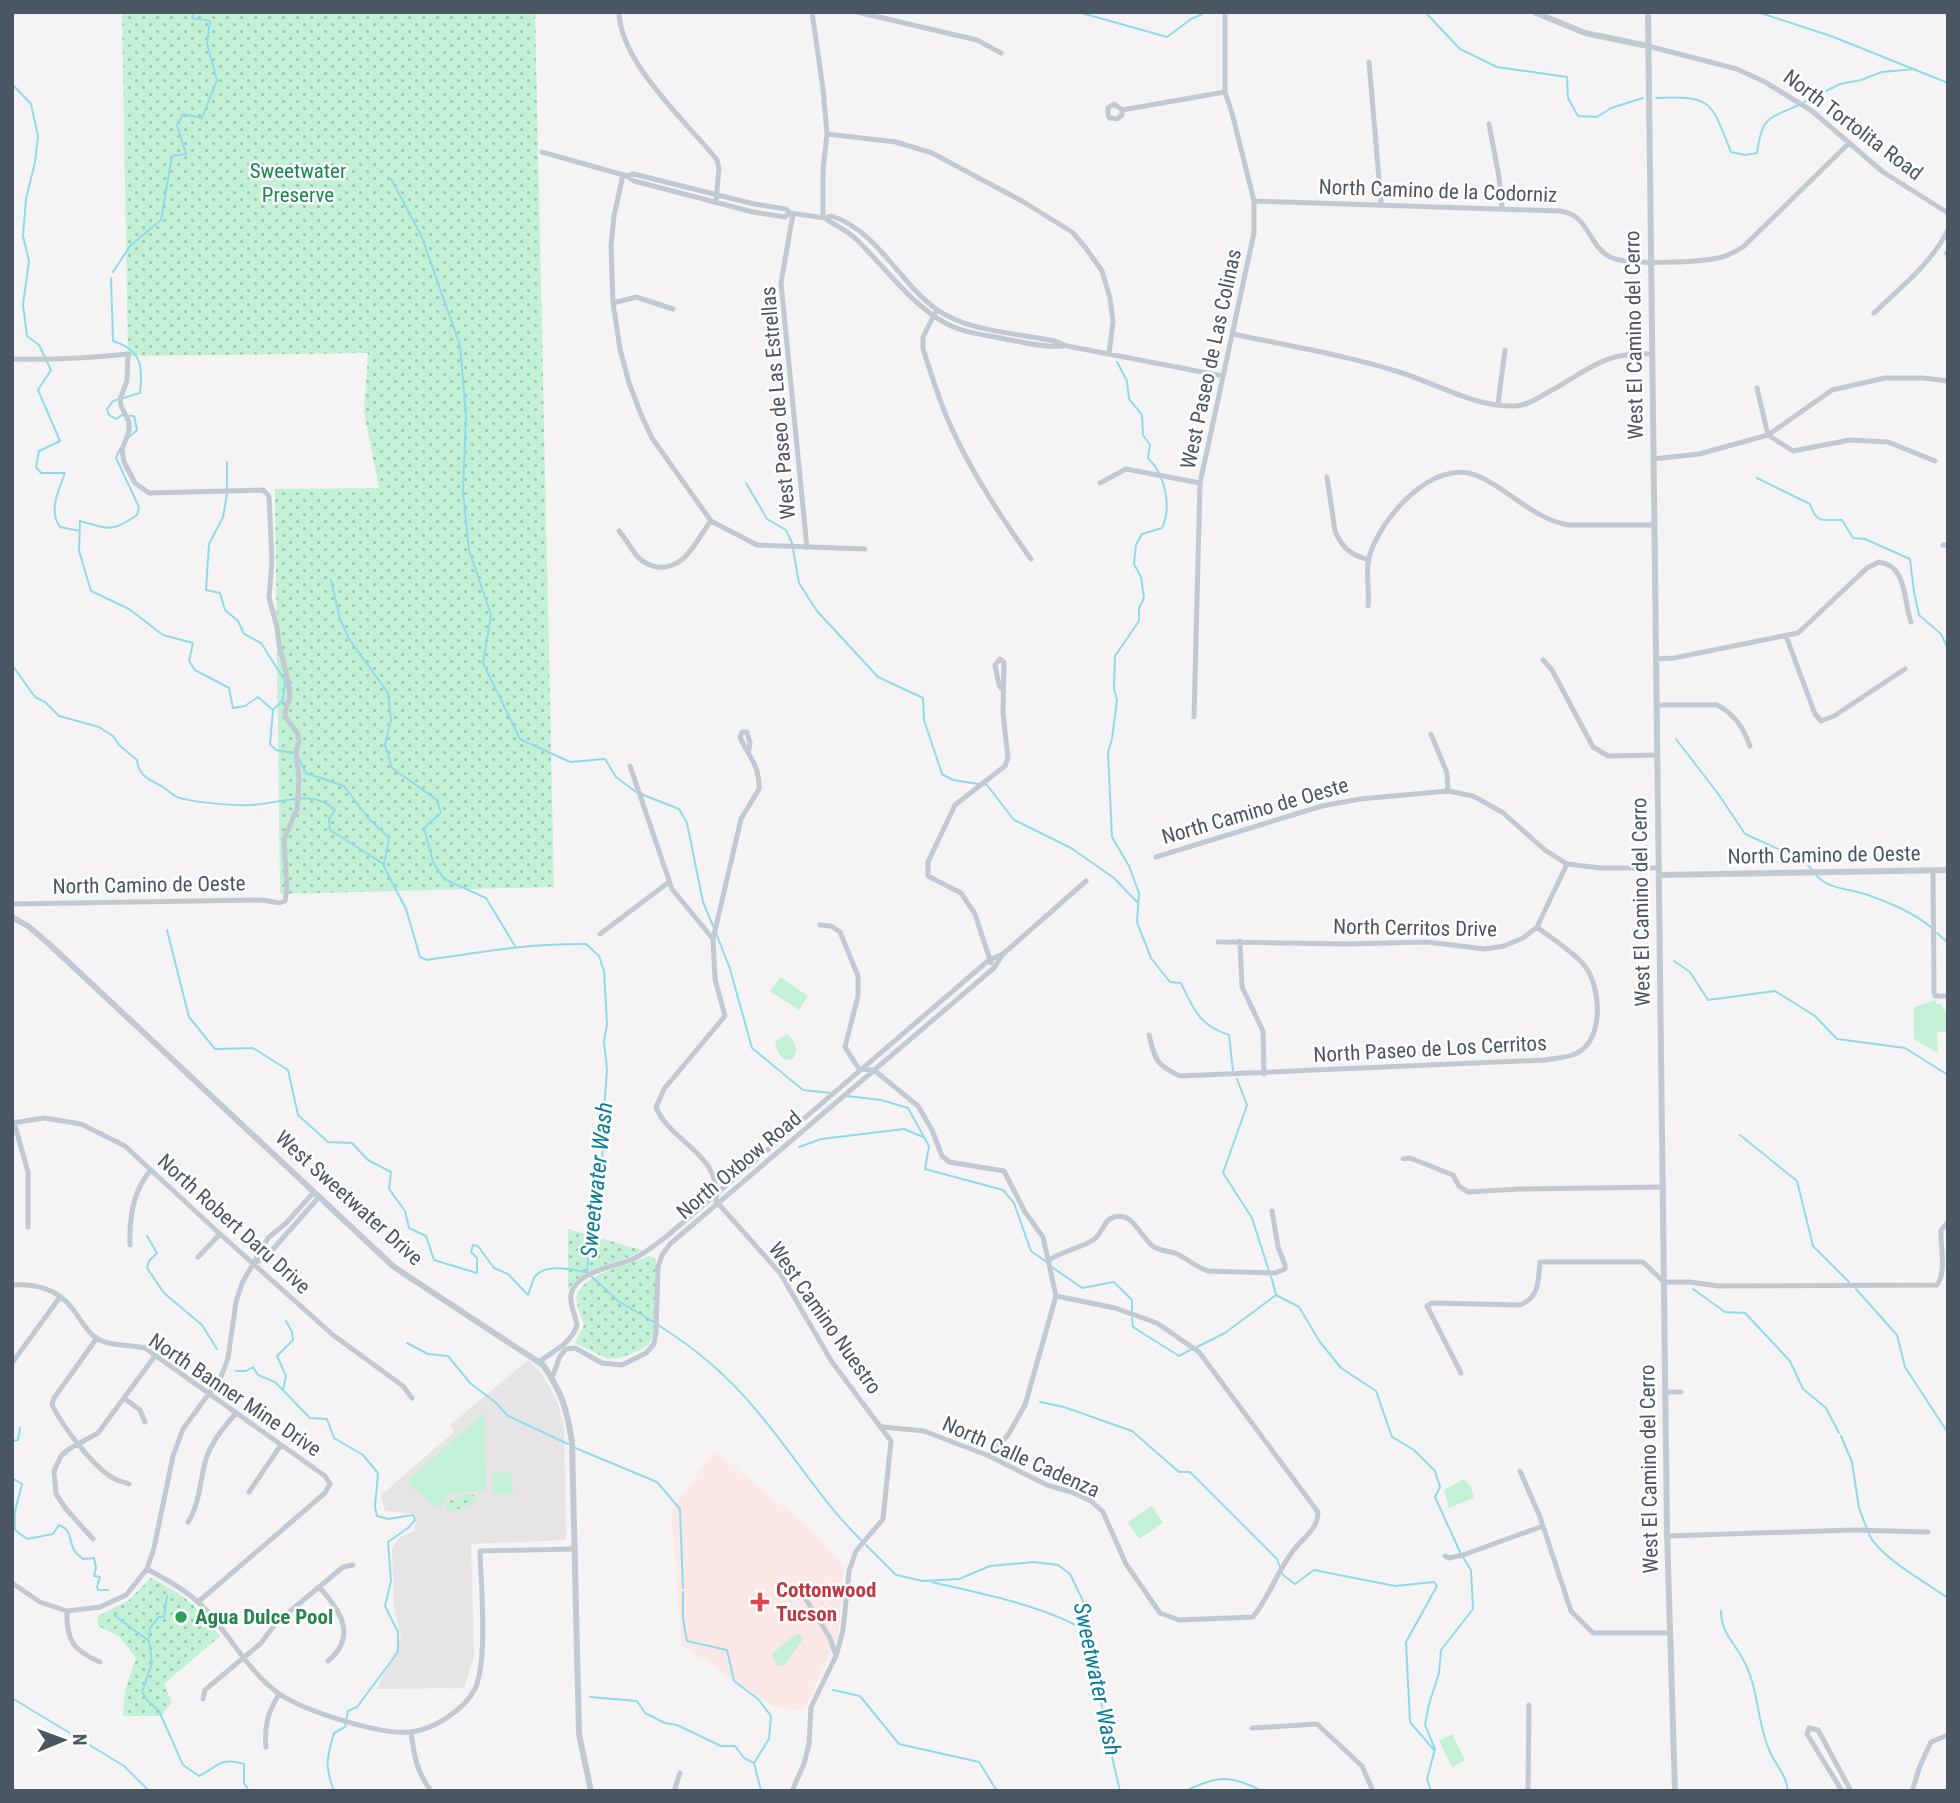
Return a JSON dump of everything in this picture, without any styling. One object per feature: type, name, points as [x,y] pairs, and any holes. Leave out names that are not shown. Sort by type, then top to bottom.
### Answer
[{"type":"street","points":[[619,12],[621,33],[636,63],[717,160],[717,198]]},
{"type":"street","points":[[812,12],[827,134],[823,170],[824,217]]},
{"type":"street","points":[[857,12],[977,40],[1001,53]]},
{"type":"street","name":"West Paseo de Las Colinas","points":[[1194,717],[1200,483],[1254,233],[1254,201],[1225,92],[1225,12]]},
{"type":"street","name":"North Tortolita Road","points":[[1534,12],[1582,32],[1737,69],[1765,82],[1813,113],[1883,172],[1948,213]]},
{"type":"street","name":"West El Camino del Cerro","points":[[1648,12],[1667,1536],[1675,1791]]},
{"type":"street","points":[[1369,62],[1381,203]]},
{"type":"street","points":[[1122,110],[1225,92]]},
{"type":"street","points":[[1489,124],[1502,208]]},
{"type":"street","points":[[827,134],[896,142],[932,153],[1022,201],[1072,232],[1102,271],[1110,298],[1113,322],[1109,354]]},
{"type":"street","name":"North Camino de la Codorniz","points":[[1254,201],[1381,203],[1566,212],[1578,217],[1609,257],[1632,262],[1712,259],[1735,252],[1767,226],[1849,144]]},
{"type":"street","points":[[542,152],[625,175],[634,181],[717,198],[753,212],[785,217],[792,214],[824,217],[856,238],[904,289],[948,325],[965,331],[1053,347],[1067,346],[1223,376]]},
{"type":"street","points":[[625,175],[613,225],[613,303],[620,349],[642,417],[652,438],[711,521],[757,545],[865,549]]},
{"type":"street","name":"West Paseo de Las Estrellas","points":[[792,214],[781,283],[807,548]]},
{"type":"street","points":[[1874,313],[1924,265],[1940,246],[1948,230]]},
{"type":"street","points":[[613,303],[636,297],[673,309]]},
{"type":"street","points":[[935,312],[923,337],[923,349],[948,420],[979,479],[1031,559]]},
{"type":"street","points":[[1233,334],[1366,362],[1482,401],[1510,406],[1531,402],[1603,360],[1619,354],[1652,354]]},
{"type":"street","points":[[1499,404],[1504,350]]},
{"type":"street","name":"North Camino de Oeste","points":[[12,359],[59,360],[128,354],[128,381],[120,399],[129,422],[129,431],[122,450],[124,462],[135,483],[149,493],[263,491],[269,496],[272,561],[270,598],[288,680],[290,697],[285,711],[286,718],[298,734],[299,742],[296,751],[299,780],[297,809],[284,839],[287,888],[285,901],[279,904],[263,900],[12,904]]},
{"type":"street","points":[[1653,459],[1699,454],[1768,435],[1832,390],[1885,377],[1922,377],[1948,381]]},
{"type":"street","points":[[1757,388],[1768,435],[1793,451],[1850,440],[1888,442],[1935,461]]},
{"type":"street","points":[[1100,483],[1126,469],[1200,483]]},
{"type":"street","points":[[1368,606],[1369,560],[1386,523],[1424,483],[1436,476],[1457,471],[1480,476],[1534,512],[1556,523],[1654,525]]},
{"type":"street","points":[[1327,477],[1338,538],[1346,550],[1369,560]]},
{"type":"street","points":[[619,531],[640,559],[653,566],[667,568],[676,565],[690,554],[711,521]]},
{"type":"street","points":[[1656,659],[1675,658],[1798,633],[1867,568],[1879,562],[1891,565],[1899,575],[1911,622]]},
{"type":"street","points":[[1786,636],[1815,714],[1821,721],[1834,716],[1905,669]]},
{"type":"street","points":[[1543,660],[1552,670],[1593,747],[1608,756],[1657,755]]},
{"type":"street","points":[[994,968],[975,914],[961,894],[928,876],[927,871],[928,862],[955,805],[1005,766],[1008,758],[1002,689]]},
{"type":"street","points":[[1657,705],[1717,705],[1726,709],[1739,722],[1750,746]]},
{"type":"street","points":[[1431,734],[1447,773],[1448,791]]},
{"type":"street","points":[[719,1204],[716,1201],[717,1193],[708,1163],[662,1121],[656,1107],[664,1089],[725,1016],[715,979],[713,939],[741,819],[759,789],[760,781],[749,750]]},
{"type":"street","points":[[630,766],[672,889],[713,939]]},
{"type":"street","name":"North Camino de Oeste","points":[[1156,857],[1331,804],[1448,791],[1473,796],[1502,812],[1545,850],[1567,864],[1659,871],[1948,870]]},
{"type":"street","points":[[1537,927],[1567,864]]},
{"type":"street","points":[[1933,870],[1934,992],[1936,996],[1948,996]]},
{"type":"street","name":"North Oxbow Road","points":[[552,1378],[560,1356],[566,1349],[575,1348],[602,1363],[622,1365],[646,1353],[654,1344],[656,1332],[658,1267],[670,1244],[994,968],[1003,954],[1086,881]]},
{"type":"street","points":[[600,934],[669,882]]},
{"type":"street","name":"West Sweetwater Drive","points":[[12,917],[48,943],[394,1267],[539,1362],[552,1378],[567,1408],[572,1442],[579,1734],[591,1791]]},
{"type":"street","points":[[820,925],[831,926],[839,932],[858,976],[858,996],[845,1047],[859,1069],[874,1070],[918,1106],[932,1130],[942,1156],[950,1162],[1004,1171],[1025,1212],[1043,1237],[1056,1296],[1025,1405],[1008,1436],[989,1456]]},
{"type":"street","name":"North Cerritos Drive","points":[[1218,942],[1427,942],[1485,949],[1514,942],[1537,927]]},
{"type":"street","name":"North Paseo de Los Cerritos","points":[[1149,1035],[1152,1050],[1161,1068],[1180,1076],[1545,1060],[1578,1053],[1589,1042],[1596,1027],[1598,994],[1584,965],[1537,927]]},
{"type":"street","points":[[1240,942],[1242,987],[1263,1031],[1264,1074]]},
{"type":"street","name":"North Oxbow Road","points":[[539,1362],[563,1347],[573,1337],[577,1326],[571,1305],[571,1293],[577,1283],[596,1272],[644,1253],[989,960],[1003,954]]},
{"type":"street","name":"North Robert Daru Drive","points":[[13,1122],[44,1118],[81,1124],[125,1146],[333,1335],[403,1386],[412,1398]]},
{"type":"street","points":[[13,1122],[28,1172],[28,1227]]},
{"type":"street","points":[[1403,1159],[1410,1158],[1453,1175],[1459,1186],[1468,1192],[1523,1188],[1663,1187]]},
{"type":"street","points":[[130,1245],[130,1218],[142,1181],[151,1170]]},
{"type":"street","points":[[12,1583],[40,1602],[68,1611],[100,1607],[126,1595],[147,1569],[154,1548],[173,1456],[183,1429],[220,1377],[228,1358],[236,1301],[242,1283],[268,1238],[316,1194]]},
{"type":"street","points":[[253,1264],[267,1256],[316,1194]]},
{"type":"street","name":"West Camino Nuestro","points":[[719,1204],[780,1273],[832,1362],[891,1441],[883,1519],[856,1551],[849,1571],[843,1630],[836,1656],[811,1707],[809,1744],[804,1764],[792,1791]]},
{"type":"street","points":[[1049,1260],[1064,1251],[1095,1240],[1109,1220],[1124,1216],[1133,1222],[1142,1237],[1154,1247],[1174,1253],[1199,1268],[1208,1271],[1275,1273],[1284,1269],[1285,1265],[1278,1247],[1272,1211]]},
{"type":"street","points":[[1461,1373],[1450,1348],[1426,1308],[1428,1304],[1520,1305],[1537,1291],[1540,1262],[1643,1262],[1664,1282],[1719,1286],[1937,1285],[1941,1273],[1941,1230],[1948,1222]]},
{"type":"street","points":[[198,1257],[220,1234]]},
{"type":"street","points":[[12,1285],[33,1284],[47,1288],[72,1308],[83,1326],[97,1339],[54,1398],[52,1405],[79,1444],[112,1478],[129,1484]]},
{"type":"street","name":"North Calle Cadenza","points":[[883,1427],[925,1431],[989,1456],[1047,1485],[1091,1501],[1103,1512],[1126,1564],[1160,1613],[1179,1620],[1253,1617],[1262,1606],[1283,1563],[1313,1528],[1318,1513],[1199,1352],[1157,1323],[1115,1308],[1056,1296]]},
{"type":"street","points":[[12,1363],[60,1297]]},
{"type":"street","name":"North Banner Mine Drive","points":[[97,1339],[145,1348],[325,1476],[332,1484],[325,1493],[198,1602]]},
{"type":"street","points":[[93,1539],[56,1494],[54,1471],[61,1456],[98,1433],[155,1356]]},
{"type":"street","name":"West El Camino del Cerro","points":[[1665,1392],[1681,1392]]},
{"type":"street","points":[[125,1399],[140,1410],[145,1422]]},
{"type":"street","points":[[188,1522],[193,1513],[207,1455],[217,1436],[236,1413]]},
{"type":"street","points":[[249,1492],[281,1445]]},
{"type":"street","points":[[1520,1471],[1543,1526],[1572,1611],[1584,1625],[1593,1633],[1601,1634],[1670,1633]]},
{"type":"street","points":[[1445,1556],[1449,1558],[1463,1555],[1543,1526]]},
{"type":"street","points":[[1667,1536],[1852,1530],[1928,1532]]},
{"type":"street","points":[[147,1569],[198,1602],[260,1677],[279,1694],[310,1710],[388,1731],[411,1732],[430,1727],[457,1709],[475,1689],[482,1657],[480,1550],[573,1549]]},
{"type":"street","points":[[203,1699],[205,1690],[261,1643],[276,1623],[343,1567],[354,1564]]},
{"type":"street","points":[[319,1587],[334,1604],[343,1624],[342,1642],[337,1653],[328,1661]]},
{"type":"street","points":[[799,1588],[830,1638],[836,1656]]},
{"type":"street","points":[[68,1611],[70,1640],[85,1656],[100,1661]]},
{"type":"street","points":[[266,1747],[265,1728],[269,1711],[279,1694]]},
{"type":"street","points":[[451,1703],[457,1709]]},
{"type":"street","points":[[1528,1791],[1529,1704]]},
{"type":"street","points":[[1252,1728],[1317,1724],[1362,1766],[1373,1791]]},
{"type":"street","points":[[1842,1791],[1807,1734],[1809,1728],[1818,1730],[1851,1791]]},
{"type":"street","points":[[411,1732],[414,1760],[419,1774],[429,1788]]},
{"type":"street","points":[[1912,1791],[1931,1742],[1948,1735]]},
{"type":"street","points":[[674,1791],[680,1773]]},
{"type":"shaded area","points":[[528,1360],[542,1374],[556,1399],[564,1425],[566,1540],[471,1544],[474,1655],[464,1688],[377,1689],[401,1638],[394,1606],[392,1548],[399,1538],[415,1531],[415,1514],[385,1511],[381,1495],[454,1432],[450,1425]]},
{"type":"shaded area","name":"Cottonwood Tucson","points":[[715,1451],[816,1533],[844,1569],[838,1635],[804,1710],[776,1708],[682,1645],[671,1510]]},
{"type":"green space","name":"Sweetwater Preserve","points":[[122,12],[535,12],[554,887],[280,894],[275,489],[379,488],[364,413],[368,353],[128,356]]},
{"type":"green space","points":[[781,977],[808,996],[799,1010],[770,991]]},
{"type":"green space","points":[[1935,1000],[1947,1014],[1948,1031],[1937,1032],[1938,1053],[1914,1039],[1914,1007]]},
{"type":"green space","points":[[787,1034],[796,1048],[793,1058],[787,1060],[779,1053],[775,1042]]},
{"type":"green space","points":[[568,1229],[642,1250],[584,1274],[568,1290]]},
{"type":"green space","points":[[649,1256],[656,1259],[654,1332],[649,1344],[620,1358],[608,1359],[575,1343],[584,1325],[577,1303],[578,1293],[584,1285],[604,1272]]},
{"type":"green space","points":[[484,1413],[486,1490],[447,1495],[442,1506],[435,1507],[409,1484],[409,1480]]},
{"type":"green space","points":[[512,1472],[513,1493],[493,1494],[493,1473]]},
{"type":"green space","points":[[1464,1479],[1471,1487],[1474,1498],[1449,1508],[1444,1490]]},
{"type":"green space","points":[[467,1494],[477,1496],[478,1499],[469,1506],[447,1513],[447,1501]]},
{"type":"green space","points":[[1152,1506],[1163,1523],[1139,1539],[1128,1522]]},
{"type":"green space","points":[[151,1578],[190,1602],[220,1636],[164,1684],[172,1702],[161,1716],[123,1716],[125,1690],[136,1658],[119,1636],[98,1626],[98,1616],[129,1600]]},
{"type":"green space","points":[[796,1634],[800,1634],[803,1639],[785,1665],[779,1666],[772,1656],[773,1653]]},
{"type":"green space","points":[[1452,1734],[1465,1760],[1452,1767],[1439,1741]]},
{"type":"waterway","points":[[113,272],[130,246],[161,220],[172,156],[186,154],[177,125],[183,114],[202,118],[217,80],[207,44],[210,21],[192,18],[194,12]]},
{"type":"waterway","points":[[1078,12],[1167,37],[1191,19],[1207,12]]},
{"type":"waterway","points":[[1425,12],[1460,49],[1497,67],[1567,77],[1568,98],[1578,116],[1597,117],[1611,108],[1643,98]]},
{"type":"waterway","points":[[1757,12],[1831,36],[1948,83]]},
{"type":"waterway","points":[[1804,102],[1840,84],[1882,72],[1915,69]]},
{"type":"waterway","points":[[12,84],[31,104],[38,136],[26,199],[23,236],[29,261],[23,305],[27,336],[39,345],[51,370],[38,390],[60,441],[39,451],[36,467],[41,473],[65,473],[56,500],[55,514],[60,527],[80,531]]},
{"type":"waterway","points":[[1656,98],[1689,98],[1708,106],[1719,122],[1731,152],[1745,155],[1757,153],[1761,132],[1768,120],[1799,105]]},
{"type":"waterway","points":[[391,179],[421,235],[460,345],[466,415],[463,492],[469,550],[491,615],[483,663],[520,739],[570,762],[605,759],[616,777],[636,792]]},
{"type":"waterway","points":[[1945,252],[1948,262]]},
{"type":"waterway","points":[[111,278],[113,341],[130,349],[135,355],[141,375],[140,393],[113,401],[107,409],[109,415],[116,419],[122,415],[134,416],[137,430],[129,437]]},
{"type":"waterway","points":[[1117,362],[1127,381],[1129,399],[1142,415],[1143,435],[1150,445],[1148,458],[1163,482],[1166,510],[1162,528],[1142,534],[1136,545],[1134,564],[1141,577],[1144,598],[1139,608],[1139,621],[1115,656],[1114,689],[1117,700],[1108,752],[1112,837],[1129,866],[1139,893],[1137,922],[1151,958],[1170,982],[1181,983],[1194,1009],[1204,1021],[1229,1035],[1233,1071]]},
{"type":"waterway","points":[[121,447],[116,458],[139,507],[137,515],[115,527],[80,521],[79,551],[91,591],[129,609],[163,635],[193,643],[189,661],[195,670],[229,688],[233,708],[245,706],[258,697],[273,710],[270,744],[276,750],[294,753]]},
{"type":"waterway","points":[[227,462],[227,489]]},
{"type":"waterway","points":[[1757,478],[1810,504],[1815,515],[1822,520],[1842,520],[1853,538],[1865,539],[1910,559],[1919,615],[1941,634],[1948,649]]},
{"type":"waterway","points":[[746,483],[767,519],[786,530],[792,543],[799,583],[817,611],[878,677],[923,698],[924,720],[942,774],[953,780],[978,784]]},
{"type":"waterway","points":[[227,494],[223,517],[209,544],[206,590],[220,593],[225,610],[238,621],[244,634],[261,643],[285,681],[283,700],[273,710]]},
{"type":"waterway","points":[[331,580],[340,619],[349,639],[388,693],[391,720],[385,745],[392,768],[437,800],[441,813],[424,828],[433,862],[444,879],[486,898],[515,946]]},
{"type":"waterway","name":"Sweetwater Wash","points":[[12,665],[35,697],[45,702],[59,716],[99,727],[113,736],[119,745],[137,760],[147,778],[175,796],[200,802],[235,805],[306,798],[326,803],[335,810],[329,819],[330,830],[382,863],[406,909],[420,957],[427,960],[566,944],[586,944],[599,956],[604,971],[607,1024],[604,1042],[607,1069],[603,1165],[592,1208],[587,1272]]},
{"type":"waterway","points":[[1676,739],[1745,834],[1805,861],[1812,870]]},
{"type":"waterway","points":[[299,759],[306,773],[344,786],[368,818],[389,838],[384,865]]},
{"type":"waterway","points":[[983,784],[987,785],[1014,820],[1071,848],[1114,878],[1137,902]]},
{"type":"waterway","points":[[641,794],[679,809],[687,823],[703,902],[714,928]]},
{"type":"waterway","points":[[1816,875],[1833,886],[1893,905],[1933,929]]},
{"type":"waterway","points":[[167,930],[189,1017],[215,1049],[253,1048],[288,1070],[298,1115],[328,1142],[352,1143],[368,1160],[391,1172],[389,1189],[405,1211],[409,1228],[426,1236],[434,1260],[477,1273],[477,1258],[471,1252],[473,1245],[478,1246],[494,1268],[508,1274],[528,1295],[534,1278],[544,1270],[558,1268],[585,1272]]},
{"type":"waterway","points":[[716,933],[730,969],[752,1048],[803,1090],[832,1093]]},
{"type":"waterway","points":[[1937,933],[1948,943]]},
{"type":"waterway","points":[[1674,961],[1690,972],[1708,1000],[1775,991],[1815,1016],[1837,1039],[1905,1048],[1948,1075]]},
{"type":"waterway","points":[[1237,1079],[1247,1105],[1223,1173],[1252,1218],[1269,1271]]},
{"type":"waterway","points":[[847,1096],[881,1100],[908,1108],[929,1146],[925,1169],[1003,1190],[1014,1203],[1031,1251],[1048,1263]]},
{"type":"waterway","points":[[799,1147],[821,1139],[904,1129],[923,1137]]},
{"type":"waterway","points":[[1740,1135],[1797,1181],[1813,1246],[1849,1282]]},
{"type":"waterway","points":[[147,1236],[157,1253],[149,1261],[147,1268],[164,1293],[202,1325],[217,1349]]},
{"type":"waterway","points":[[1052,1267],[1082,1288],[1114,1282],[1132,1300],[1132,1312]]},
{"type":"waterway","name":"Sweetwater Wash","points":[[591,1276],[618,1301],[654,1322]]},
{"type":"waterway","points":[[1271,1276],[1276,1295],[1299,1307],[1320,1342],[1341,1368],[1376,1391],[1392,1437],[1414,1450],[1435,1471],[1440,1487],[1435,1497],[1460,1552]]},
{"type":"waterway","points":[[1693,1289],[1725,1312],[1745,1313],[1790,1361],[1803,1389],[1826,1408],[1839,1433]]},
{"type":"waterway","points":[[1856,1289],[1897,1335],[1905,1367],[1948,1433]]},
{"type":"waterway","points":[[1197,1347],[1225,1333],[1276,1295]]},
{"type":"waterway","points":[[1132,1318],[1133,1327],[1179,1356],[1192,1349]]},
{"type":"waterway","points":[[283,1390],[286,1376],[277,1356],[293,1340],[286,1321]]},
{"type":"waterway","name":"Sweetwater Wash","points":[[658,1325],[698,1353],[746,1398],[833,1510],[862,1541]]},
{"type":"waterway","points":[[407,1343],[428,1354],[448,1356],[470,1383],[508,1416],[568,1444]]},
{"type":"waterway","points":[[236,1371],[246,1371],[253,1367],[258,1375],[275,1382],[310,1418],[327,1419],[334,1438],[363,1455],[378,1473],[375,1507],[377,1516],[388,1519],[413,1515],[415,1520],[388,1542],[391,1581],[385,1606],[398,1632],[398,1652],[357,1707],[348,1711],[345,1727],[334,1733],[328,1762],[334,1791]]},
{"type":"waterway","points":[[1040,1402],[1064,1407],[1132,1431],[1179,1472],[1190,1472],[1277,1559],[1283,1575],[1295,1584],[1314,1570],[1395,1586],[1434,1582],[1437,1586],[1406,1642],[1410,1722],[1434,1750]]},
{"type":"waterway","points":[[12,1441],[18,1440],[20,1428]]},
{"type":"waterway","points":[[1841,1436],[1852,1462],[1859,1508],[1867,1529]]},
{"type":"waterway","points":[[573,1447],[657,1482],[680,1509],[683,1588]]},
{"type":"waterway","points":[[12,1478],[22,1484],[15,1511],[15,1530],[27,1539],[53,1534],[59,1525],[63,1527],[77,1554],[83,1559],[94,1558],[94,1576],[100,1577],[98,1590],[108,1590]]},
{"type":"waterway","points":[[1869,1534],[1883,1552],[1948,1598]]},
{"type":"waterway","name":"Sweetwater Wash","points":[[866,1545],[896,1575],[923,1581],[959,1579],[990,1566],[1034,1562],[1058,1565],[1070,1574],[1084,1603],[1105,1726],[1120,1791]]},
{"type":"waterway","points":[[1431,1791],[1427,1779],[1435,1749],[1425,1725],[1439,1673],[1441,1650],[1473,1609],[1471,1570],[1463,1557]]},
{"type":"waterway","points":[[932,1582],[1032,1607],[1089,1632]]},
{"type":"waterway","points":[[683,1592],[683,1619],[687,1641],[727,1650],[734,1681],[758,1699],[771,1716],[769,1739],[754,1763]]},
{"type":"waterway","points":[[149,1638],[150,1628],[159,1617],[164,1617],[167,1596]]},
{"type":"waterway","points":[[1721,1611],[1726,1633],[1750,1674],[1766,1741],[1788,1791]]},
{"type":"waterway","points":[[114,1615],[149,1641],[152,1663],[142,1692],[159,1711],[183,1765],[199,1776],[224,1762],[244,1764],[244,1783],[249,1791]]},
{"type":"waterway","points":[[833,1690],[860,1696],[899,1744],[979,1762],[997,1791]]},
{"type":"waterway","points":[[590,1697],[637,1701],[645,1713],[665,1723],[677,1725],[721,1746],[735,1746],[744,1758],[754,1763],[761,1791]]},
{"type":"waterway","points":[[12,1698],[124,1766],[149,1791]]},
{"type":"waterway","name":"Sweetwater Wash","points":[[1185,1791],[1206,1782],[1224,1779],[1241,1782],[1262,1791]]},
{"type":"place","name":"Cottonwood Tucson","points":[[760,1602]]},
{"type":"place","name":"Agua Dulce Pool","points":[[181,1617]]}]
